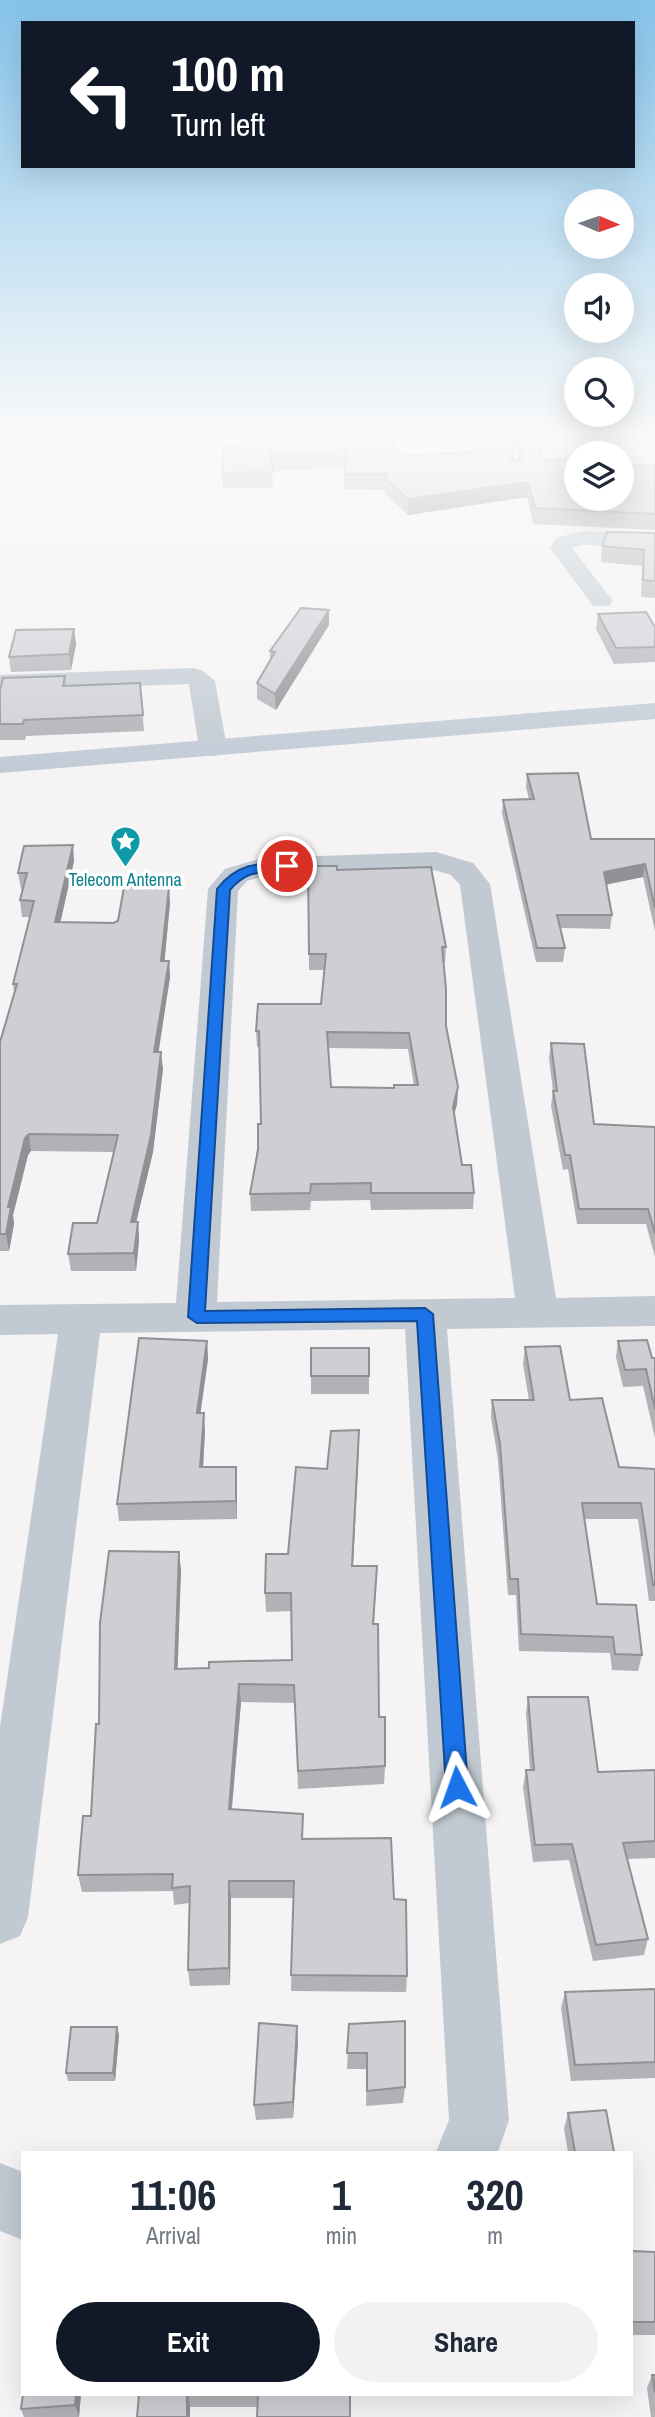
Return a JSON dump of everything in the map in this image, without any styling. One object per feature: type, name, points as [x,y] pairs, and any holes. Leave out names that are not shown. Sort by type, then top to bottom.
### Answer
[{"type":"street","points":[[562,548],[564,554],[601,601]]},
{"type":"street","points":[[0,683],[194,676],[202,681],[213,748]]},
{"type":"street","points":[[0,765],[655,711]]},
{"type":"street","points":[[197,1317],[223,889],[236,875],[262,867],[436,861],[462,869],[475,884],[538,1313]]},
{"type":"street","points":[[0,1320],[655,1311]]},
{"type":"street","points":[[425,1314],[479,2120],[467,2151]]},
{"type":"street","points":[[0,1917],[80,1318]]},
{"type":"street","points":[[0,2194],[21,2209]]},
{"type":"building","points":[[621,548],[655,548],[655,581],[643,580],[644,550]]},
{"type":"building","points":[[301,608],[329,610],[275,694],[257,683],[275,652],[270,651]]},
{"type":"building","points":[[646,612],[655,627],[655,647],[616,648],[598,614]]},
{"type":"building","points":[[74,629],[69,654],[9,657],[16,630]]},
{"type":"building","points":[[65,676],[63,686],[140,683],[143,715],[24,720],[23,724],[0,724],[0,690],[3,678]]},
{"type":"building","points":[[578,773],[591,839],[655,839],[655,908],[645,864],[604,872],[612,915],[557,915],[565,948],[537,948],[503,800],[534,799],[527,774]]},
{"type":"building","points":[[73,845],[55,922],[113,923],[118,921],[124,887],[169,887],[161,961],[169,961],[154,1052],[161,1052],[151,1135],[131,1222],[138,1222],[134,1253],[68,1254],[73,1223],[97,1223],[118,1135],[29,1134],[25,1138],[8,1207],[11,1207],[6,1234],[0,1234],[0,1042],[17,984],[13,984],[34,901],[20,900],[27,873],[18,873],[24,846]]},
{"type":"building","points":[[308,866],[337,866],[337,870],[431,867],[446,947],[442,947],[446,1026],[458,1087],[453,1107],[462,1165],[471,1165],[474,1193],[371,1193],[371,1183],[311,1184],[310,1193],[250,1194],[258,1150],[258,1124],[261,1124],[259,1031],[256,1031],[258,1004],[321,1004],[326,954],[309,954]],"holes":[[[327,1032],[409,1033],[418,1085],[394,1085],[394,1088],[331,1087]]]},
{"type":"building","points":[[551,1043],[584,1044],[594,1124],[655,1127],[655,1233],[648,1209],[579,1209],[570,1155],[565,1155],[553,1091],[557,1091]]},
{"type":"building","points":[[139,1338],[207,1341],[197,1413],[204,1413],[200,1467],[236,1467],[236,1501],[117,1504]]},
{"type":"building","points":[[647,1340],[652,1358],[655,1358],[655,1409],[646,1369],[625,1370],[618,1341]]},
{"type":"building","points":[[560,1346],[570,1400],[602,1398],[619,1467],[655,1469],[655,1585],[641,1503],[582,1503],[597,1604],[636,1605],[642,1655],[615,1654],[613,1637],[521,1634],[518,1579],[510,1579],[500,1444],[492,1400],[534,1400],[525,1347]]},
{"type":"building","points":[[311,1348],[369,1348],[369,1376],[311,1376]]},
{"type":"building","points":[[359,1430],[352,1566],[377,1566],[373,1624],[378,1624],[379,1717],[385,1717],[385,1766],[298,1771],[294,1685],[239,1684],[229,1809],[303,1814],[302,1839],[391,1838],[394,1899],[406,1900],[407,1976],[291,1975],[294,1881],[229,1881],[229,1968],[188,1970],[190,1886],[172,1888],[173,1874],[78,1875],[83,1816],[91,1816],[96,1724],[99,1724],[100,1623],[109,1551],[179,1552],[175,1669],[209,1668],[209,1662],[292,1660],[291,1593],[265,1593],[266,1554],[288,1554],[296,1467],[327,1469],[331,1431]]},
{"type":"building","points":[[528,1697],[588,1697],[598,1772],[655,1770],[655,1841],[623,1843],[648,1939],[596,1945],[572,1844],[535,1845],[526,1770],[534,1770]]},
{"type":"building","points":[[655,1989],[655,2062],[575,2065],[565,1992]]},
{"type":"building","points":[[405,2021],[405,2087],[367,2091],[367,2053],[347,2053],[349,2024]]},
{"type":"building","points":[[259,2023],[297,2026],[293,2102],[254,2105]]},
{"type":"building","points":[[71,2027],[117,2027],[113,2073],[66,2073]]},
{"type":"building","points":[[606,2110],[614,2151],[575,2151],[568,2113]]},
{"type":"building","points":[[633,2251],[655,2252],[655,2322],[633,2322]]},
{"type":"building","points":[[23,2396],[76,2396],[75,2405],[21,2409]]},
{"type":"building","points":[[139,2396],[187,2396],[187,2417],[137,2417]]},
{"type":"building","points":[[258,2396],[350,2396],[350,2417],[257,2417]]},
{"type":"place","name":"Telecom Antenna","points":[[125,869]]},
{"type":"route","points":[[287,866],[262,867],[236,875],[223,889],[197,1317],[425,1314],[457,1787]]}]
